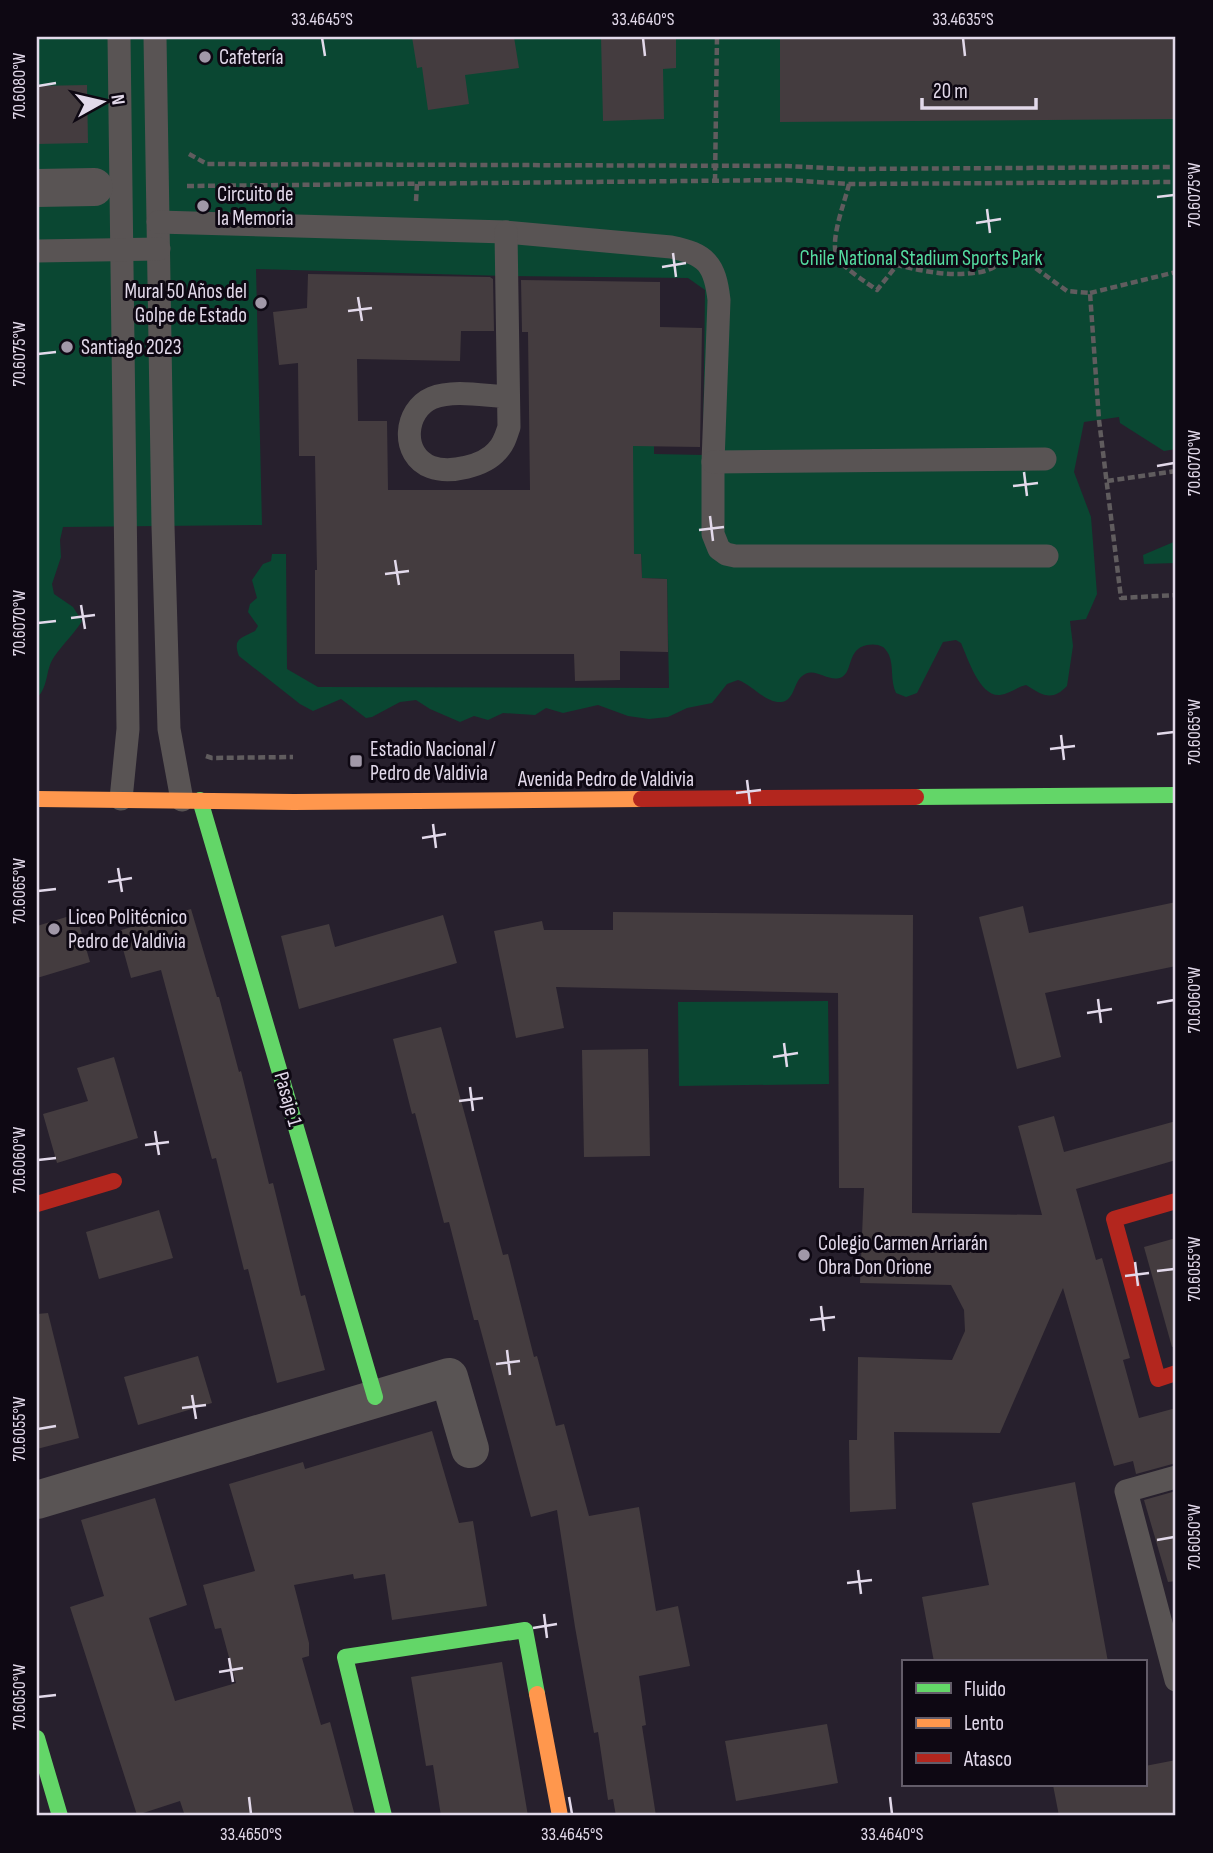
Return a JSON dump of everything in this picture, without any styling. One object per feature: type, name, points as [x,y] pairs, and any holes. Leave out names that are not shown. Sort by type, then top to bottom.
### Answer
[{"type":"street","points":[[37,188],[94,187]]},
{"type":"street","name":"Avenida Pedro de Valdivia","points":[[37,799],[294,802],[1176,796]]},
{"type":"street","name":"Pasaje 1","points":[[191,800],[375,1397]]},
{"type":"street","points":[[37,1203],[114,1181]]},
{"type":"street","points":[[1176,1201],[1114,1219],[1158,1379],[1176,1373]]},
{"type":"street","points":[[37,1500],[449,1377],[470,1449]]},
{"type":"street","points":[[384,1816],[345,1657],[525,1630],[560,1816]]},
{"type":"street","points":[[37,1738],[60,1816]]},
{"type":"lane","points":[[119,37],[128,716],[121,799]]},
{"type":"lane","points":[[155,37],[169,729],[191,800]]},
{"type":"lane","points":[[158,222],[506,232],[692,251],[707,262],[717,278],[719,300],[713,534],[715,542],[726,554],[1046,556]]},
{"type":"lane","points":[[506,232],[509,427],[505,441],[496,453],[484,460],[448,470],[430,467],[413,448],[409,437],[409,422],[417,408],[432,398],[453,394],[508,397]]},
{"type":"lane","points":[[37,251],[159,249]]},
{"type":"lane","points":[[713,462],[1045,459]]},
{"type":"lane","points":[[1176,1477],[1126,1491],[1176,1680]]},
{"type":"path","points":[[715,181],[717,37]]},
{"type":"path","points":[[183,159],[183,150],[207,164],[849,169],[1176,167]]},
{"type":"path","points":[[186,222],[184,186],[788,180],[849,184],[1176,182]]},
{"type":"path","points":[[849,184],[834,240],[836,254],[839,262],[877,290],[897,265],[939,275],[984,271],[1015,258],[1023,260],[1067,292],[1090,293],[1176,272]]},
{"type":"path","points":[[1090,293],[1099,420],[1121,598],[1176,595]]},
{"type":"path","points":[[1107,481],[1176,471]]},
{"type":"path","points":[[204,754],[212,758],[293,757]]},
{"type":"green space","name":"Chile National Stadium Sports Park","points":[[37,37],[1176,37],[1176,449],[1164,451],[1120,423],[1119,417],[1084,422],[1074,472],[1091,517],[1097,594],[1086,619],[1070,621],[1073,646],[1067,686],[1052,695],[1042,694],[1026,685],[1000,695],[993,694],[981,684],[961,643],[956,640],[943,642],[917,693],[906,697],[896,693],[887,652],[883,647],[873,644],[856,651],[842,677],[832,678],[811,672],[801,677],[791,696],[785,701],[770,700],[738,680],[727,684],[712,703],[687,708],[668,717],[649,719],[628,716],[598,705],[563,713],[546,708],[535,715],[503,713],[488,720],[474,716],[460,722],[416,700],[400,702],[366,718],[341,699],[313,711],[300,704],[239,656],[237,650],[240,639],[255,631],[258,626],[248,612],[250,604],[257,598],[252,580],[263,564],[271,561],[272,554],[286,554],[287,669],[318,687],[669,688],[667,579],[642,578],[641,554],[634,554],[614,372],[654,406],[654,454],[703,455],[705,290],[688,278],[256,269],[262,525],[63,527],[60,540],[61,557],[52,584],[54,594],[73,607],[82,621],[54,657],[37,698]]},
{"type":"green space","points":[[1176,541],[1176,563],[1144,564],[1143,555]]},
{"type":"green space","points":[[828,1001],[829,1084],[679,1086],[678,1002]]},
{"type":"building","points":[[412,37],[514,37],[519,68],[465,75],[469,104],[428,110],[422,67],[417,68]]},
{"type":"building","points":[[601,37],[676,37],[676,68],[663,69],[664,119],[603,121]]},
{"type":"building","points":[[780,37],[1176,37],[1176,119],[780,122]]},
{"type":"building","points":[[87,85],[88,143],[37,144],[37,86]]},
{"type":"building","points":[[308,274],[493,279],[494,331],[461,331],[460,361],[357,359],[358,421],[387,421],[388,490],[530,490],[528,332],[522,332],[521,280],[660,282],[660,327],[702,328],[700,447],[633,446],[634,554],[641,554],[642,578],[667,579],[668,652],[620,651],[620,680],[575,681],[574,654],[315,654],[315,456],[299,456],[298,363],[279,365],[273,312],[307,308]]},
{"type":"building","points":[[1176,902],[1176,966],[1045,993],[1061,1057],[1017,1069],[979,917],[1023,906],[1029,933]]},
{"type":"building","points":[[191,909],[239,1072],[241,1071],[269,1184],[273,1183],[301,1296],[305,1295],[325,1370],[277,1383],[248,1269],[244,1270],[216,1158],[212,1159],[161,970],[131,978],[118,931]]},
{"type":"building","points":[[613,912],[913,915],[912,1213],[1042,1215],[1018,1126],[1054,1116],[1064,1152],[1176,1121],[1176,1160],[1076,1189],[1096,1260],[1102,1258],[1130,1358],[1123,1360],[1139,1418],[1176,1408],[1176,1463],[1136,1474],[1133,1461],[1114,1466],[1063,1288],[1000,1433],[894,1432],[896,1509],[850,1512],[849,1440],[857,1440],[858,1357],[952,1360],[965,1331],[964,1310],[951,1285],[860,1283],[864,1188],[839,1188],[838,993],[556,987],[564,1028],[516,1038],[494,931],[542,921],[544,930],[613,930]]},
{"type":"building","points":[[76,914],[90,962],[37,978],[37,926]]},
{"type":"building","points":[[443,915],[457,963],[299,1009],[281,936],[329,924],[335,947]]},
{"type":"building","points":[[441,1027],[503,1255],[508,1254],[534,1357],[537,1356],[556,1426],[564,1424],[589,1516],[639,1507],[656,1611],[678,1606],[690,1666],[639,1676],[646,1725],[642,1726],[656,1816],[616,1816],[613,1799],[608,1800],[598,1732],[594,1733],[575,1627],[557,1510],[531,1517],[478,1320],[474,1320],[449,1222],[444,1223],[415,1113],[412,1114],[393,1039]]},
{"type":"building","points":[[648,1049],[650,1156],[584,1157],[582,1050]]},
{"type":"building","points":[[114,1057],[138,1138],[57,1163],[43,1114],[88,1101],[77,1068]]},
{"type":"building","points":[[159,1210],[173,1258],[99,1279],[86,1232]]},
{"type":"building","points":[[1176,1238],[1176,1346],[1172,1347],[1144,1247]]},
{"type":"building","points":[[48,1313],[79,1438],[37,1449],[37,1314]]},
{"type":"building","points":[[198,1356],[212,1403],[138,1425],[124,1377]]},
{"type":"building","points":[[432,1431],[459,1523],[473,1521],[487,1606],[392,1620],[385,1574],[354,1579],[353,1574],[294,1585],[309,1643],[309,1656],[302,1658],[321,1725],[330,1722],[355,1816],[185,1816],[180,1801],[137,1815],[70,1607],[104,1596],[81,1520],[155,1498],[187,1605],[149,1618],[175,1701],[236,1683],[221,1628],[215,1629],[203,1585],[255,1571],[229,1484],[303,1462],[305,1469]]},
{"type":"building","points":[[1075,1482],[1108,1660],[934,1660],[922,1597],[989,1585],[972,1503]]},
{"type":"building","points":[[1176,1491],[1176,1581],[1168,1582],[1144,1500]]},
{"type":"building","points":[[502,1662],[528,1816],[441,1816],[433,1765],[426,1766],[411,1677]]},
{"type":"building","points":[[827,1724],[838,1783],[736,1801],[725,1741]]},
{"type":"building","points":[[1176,1760],[1176,1816],[1059,1816],[1053,1786],[1146,1786],[1146,1766]]},
{"type":"traffic: fast","points":[[916,797],[1176,795]]},
{"type":"traffic: fast","points":[[200,800],[375,1397]]},
{"type":"traffic: fast","points":[[384,1816],[345,1657],[525,1630],[537,1694]]},
{"type":"traffic: fast","points":[[37,1738],[60,1816]]},
{"type":"traffic: slow","points":[[37,799],[294,802],[641,799]]},
{"type":"traffic: slow","points":[[537,1694],[560,1816]]},
{"type":"traffic: jam","points":[[641,799],[916,797]]},
{"type":"traffic: jam","points":[[37,1204],[114,1181]]},
{"type":"traffic: jam","points":[[1176,1201],[1114,1219],[1158,1379],[1176,1373]]},
{"type":"place","name":"Cafetería","points":[[205,57]]},
{"type":"place","name":"Circuito de la Memoria","points":[[203,206]]},
{"type":"place","name":"Mural 50 Años del Golpe de Estado","points":[[261,303]]},
{"type":"place","name":"Santiago 2023","points":[[67,347]]},
{"type":"place","name":"Estadio Nacional / Pedro de Valdivia","points":[[356,761]]},
{"type":"place","name":"Liceo Politécnico Pedro de Valdivia","points":[[54,929]]},
{"type":"place","name":"Colegio Carmen Arriarán Obra Don Orione","points":[[804,1255]]}]
